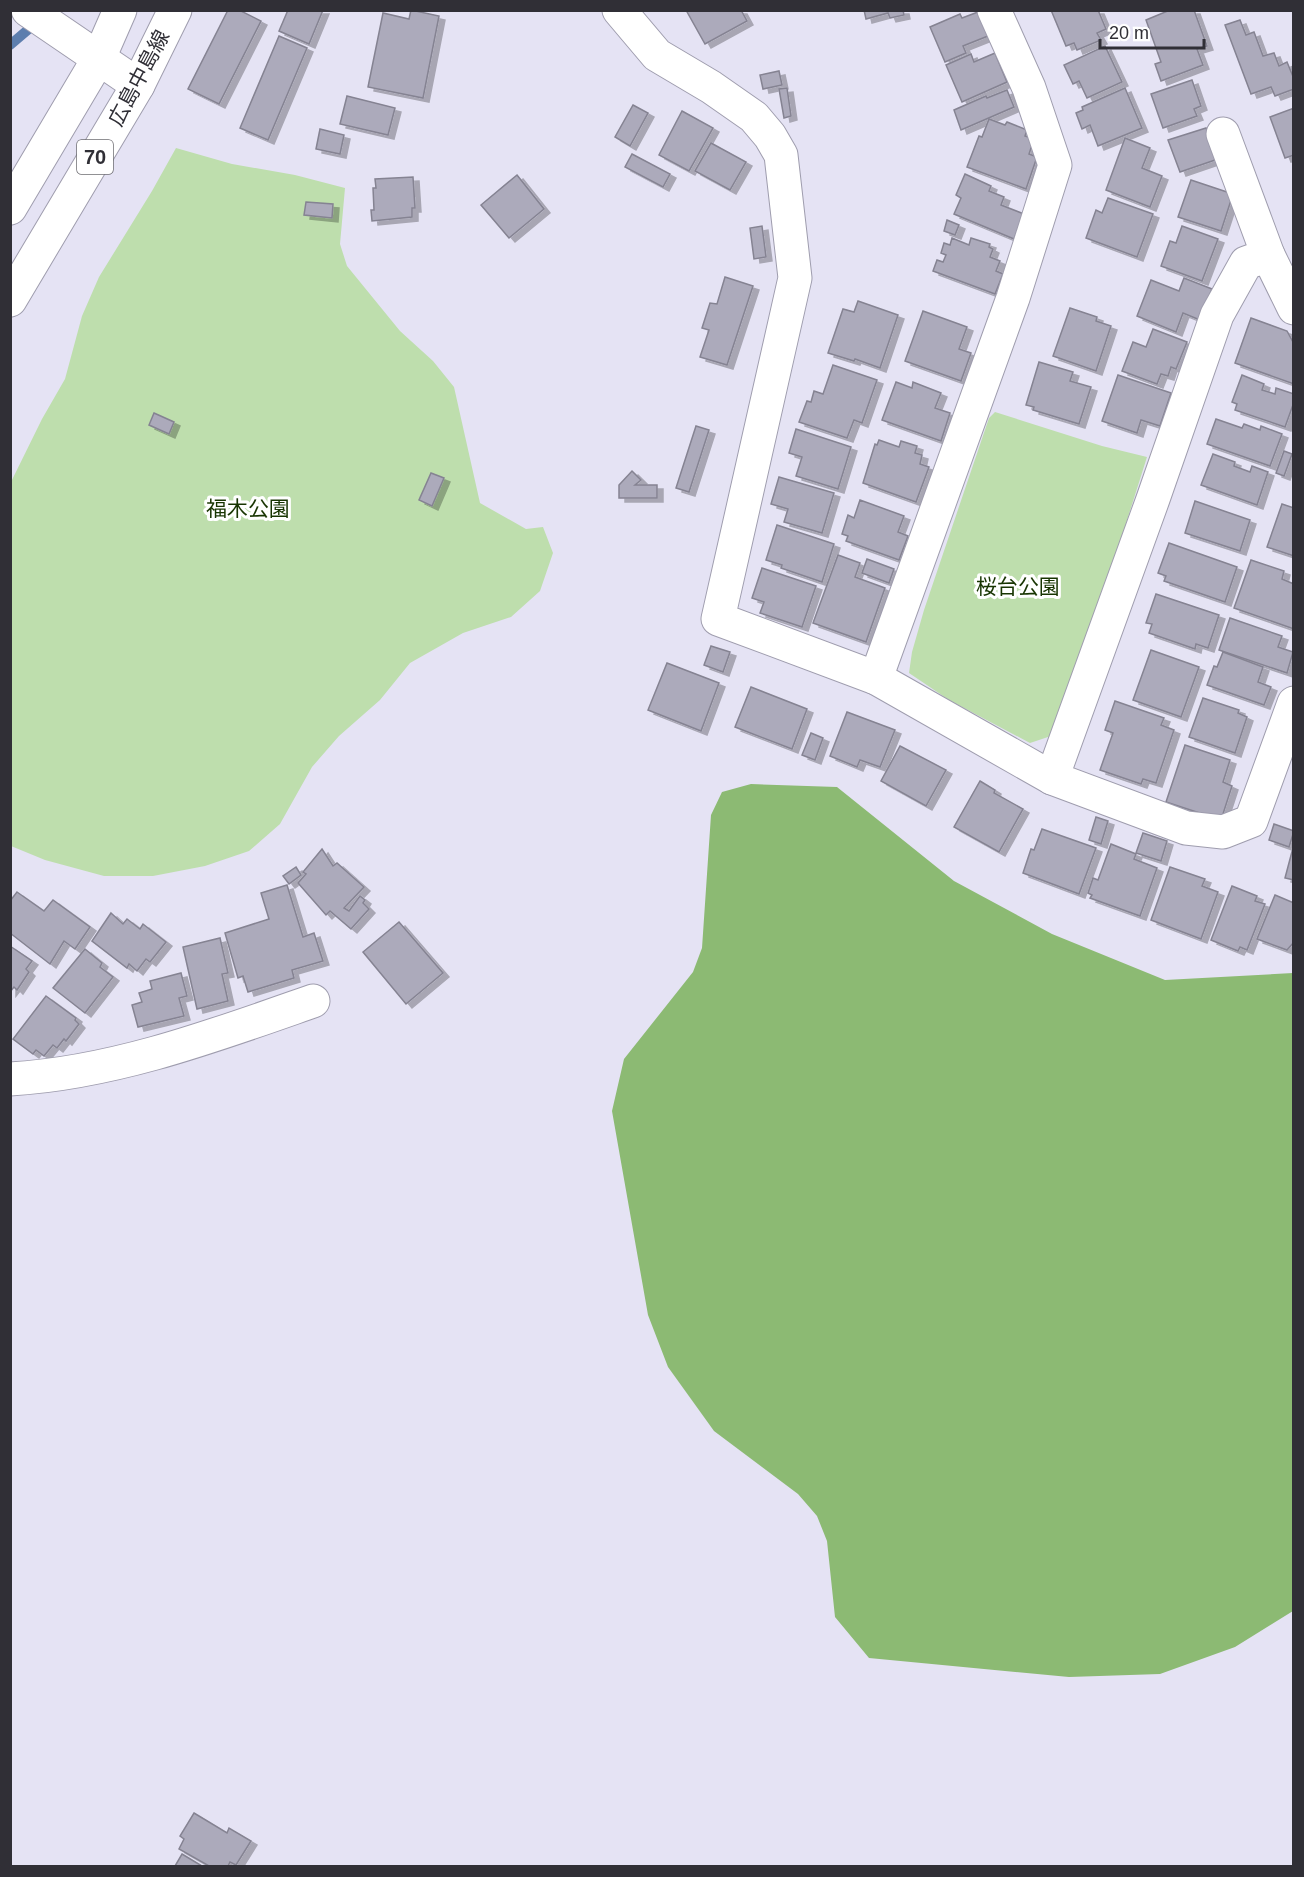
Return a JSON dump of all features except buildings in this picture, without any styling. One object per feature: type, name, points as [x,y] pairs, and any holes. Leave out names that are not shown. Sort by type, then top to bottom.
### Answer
[{"type":"street","points":[[28,10],[138,85]]},
{"type":"street","name":"70","points":[[10,208],[99,58],[120,10]]},
{"type":"street","name":"広島中島線","points":[[10,300],[138,85],[175,10]]},
{"type":"street","points":[[618,10],[657,55],[711,87],[754,117],[770,136],[781,155],[795,278],[718,619],[876,678],[1052,778],[1186,828],[1223,832],[1251,821],[1293,703]]},
{"type":"street","points":[[876,678],[1013,298],[1055,165],[1029,88],[994,10]]},
{"type":"street","points":[[1223,134],[1268,255],[1293,308]]},
{"type":"street","points":[[1052,778],[1217,315],[1246,263],[1268,255]]},
{"type":"street","points":[[10,1079],[112,1065],[217,1035],[313,1001]]},
{"type":"green space","name":"福木公園","points":[[176,148],[232,164],[295,175],[345,188],[340,244],[347,266],[400,331],[433,361],[454,387],[480,503],[526,529],[543,527],[553,553],[540,591],[511,617],[463,633],[410,663],[380,700],[339,736],[312,767],[280,824],[249,851],[205,866],[153,876],[104,876],[45,860],[11,846],[10,484],[42,419],[65,379],[82,316],[99,277]]},
{"type":"green space","name":"桜台公園","points":[[995,412],[1102,446],[1147,457],[1117,552],[1051,736],[1030,743],[949,700],[909,673],[912,652],[924,610],[989,418]]},
{"type":"green space","points":[[751,784],[837,787],[954,881],[1052,934],[1165,980],[1293,973],[1293,1611],[1235,1647],[1160,1674],[1069,1677],[869,1658],[835,1617],[827,1541],[817,1516],[798,1494],[714,1431],[668,1367],[648,1315],[612,1111],[624,1059],[693,972],[702,948],[711,815],[722,792]]},
{"type":"waterway","points":[[10,45],[37,22]]}]
